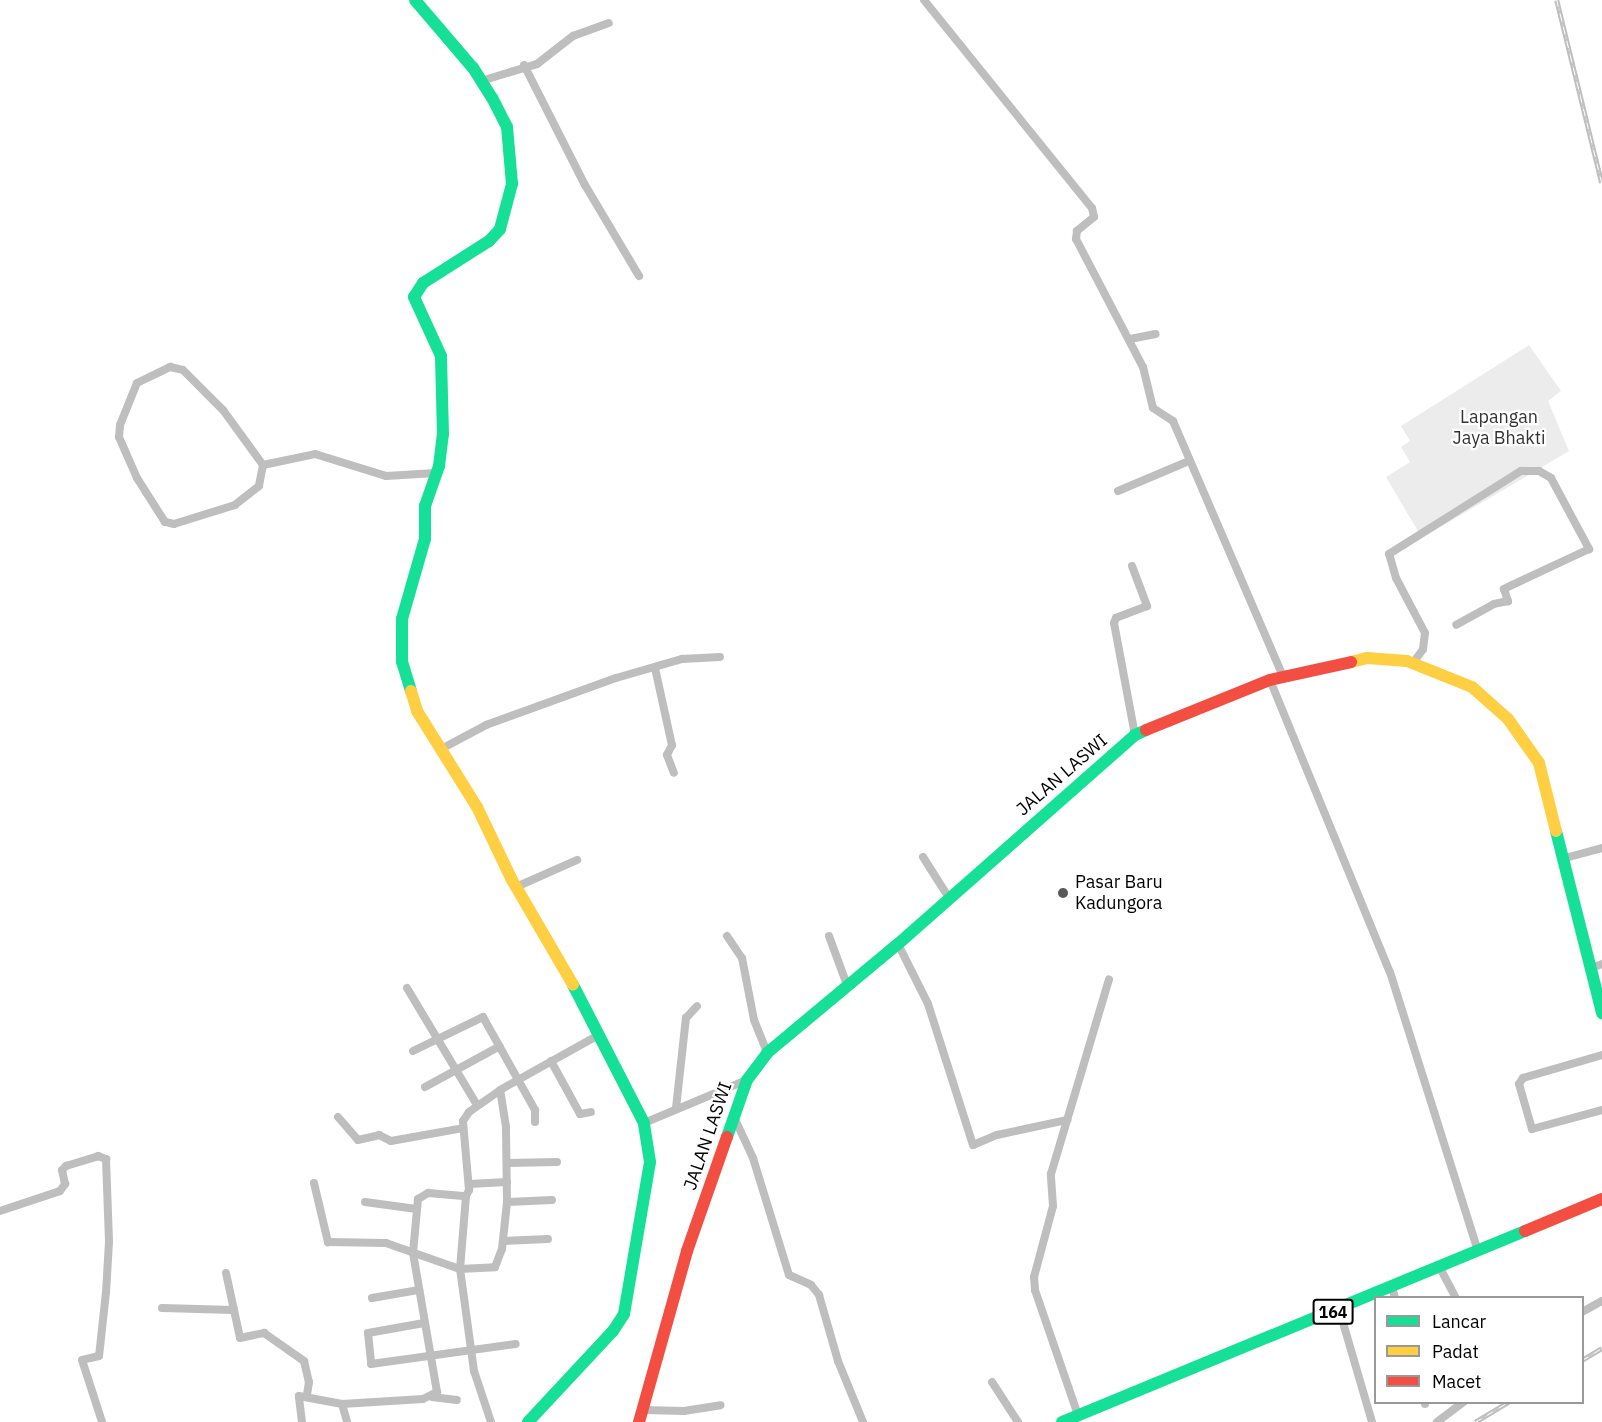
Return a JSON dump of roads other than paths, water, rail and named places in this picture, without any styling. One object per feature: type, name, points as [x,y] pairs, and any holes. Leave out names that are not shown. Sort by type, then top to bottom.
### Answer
[{"type":"street","points":[[415,0],[481,81],[507,127],[513,152],[512,184],[500,229],[489,241],[423,283],[414,297],[441,356],[443,434],[436,473],[425,506],[423,547],[402,619],[402,662],[417,711],[443,748],[477,807],[516,886],[600,1034],[644,1123],[650,1162],[624,1314],[613,1331],[528,1422]]},
{"type":"street","points":[[924,0],[1087,200],[1094,217],[1077,231],[1076,239],[1130,339],[1146,375],[1153,408],[1173,421],[1283,676]]},
{"type":"street","points":[[481,81],[543,60],[556,46],[573,36],[609,23]]},
{"type":"street","points":[[524,65],[585,184],[639,276]]},
{"type":"street","points":[[1130,339],[1156,334]]},
{"type":"street","points":[[170,367],[183,370],[223,410],[262,465],[259,486],[235,505],[174,524],[165,522],[137,478],[119,436],[120,425],[137,383],[170,367]]},
{"type":"street","points":[[262,465],[315,454],[386,476],[436,473]]},
{"type":"street","points":[[1118,491],[1189,461]]},
{"type":"street","points":[[1413,663],[1423,649],[1425,633],[1396,578],[1389,554],[1521,471],[1539,471],[1551,478],[1589,549],[1504,589],[1508,601],[1494,604],[1456,625]]},
{"type":"street","points":[[1132,566],[1147,606],[1116,618],[1114,623],[1135,735]]},
{"type":"street","points":[[443,748],[486,725],[548,701],[682,659],[720,657]]},
{"type":"street","name":"JALAN LASWI","points":[[641,1416],[687,1251],[747,1080],[766,1053],[898,944],[1135,735],[1270,680],[1367,658],[1413,663],[1472,687],[1508,718],[1539,764],[1597,966],[1602,1013]]},
{"type":"street","points":[[655,668],[672,746],[667,757],[674,773]]},
{"type":"street","points":[[1270,680],[1390,972],[1478,1251]]},
{"type":"street","points":[[1565,858],[1602,848]]},
{"type":"street","points":[[923,856],[949,898]]},
{"type":"street","points":[[516,886],[577,860]]},
{"type":"street","points":[[727,936],[742,958],[754,1020],[766,1053]]},
{"type":"street","points":[[829,936],[847,985]]},
{"type":"street","points":[[898,944],[928,1004],[973,1145],[997,1135],[1067,1120]]},
{"type":"street","points":[[1071,1419],[1035,1290],[1053,1206],[1051,1174],[1109,979]]},
{"type":"street","points":[[407,988],[477,1105]]},
{"type":"street","points":[[676,1108],[686,1018],[697,1006]]},
{"type":"street","points":[[412,1052],[436,1038],[483,1017],[535,1110],[535,1122]]},
{"type":"street","points":[[491,1422],[471,1348],[460,1269],[466,1196],[470,1184],[463,1128],[465,1116],[500,1090],[600,1034]]},
{"type":"street","points":[[425,1087],[500,1046]]},
{"type":"street","points":[[1602,1055],[1519,1081],[1532,1129],[1602,1110]]},
{"type":"street","points":[[551,1061],[580,1114],[591,1112]]},
{"type":"street","points":[[644,1123],[747,1080]]},
{"type":"street","points":[[314,1183],[328,1242],[386,1243],[460,1269],[495,1266],[504,1241],[507,1202],[508,1163],[500,1090]]},
{"type":"street","points":[[338,1117],[358,1140],[379,1135],[391,1141],[463,1128]]},
{"type":"street","points":[[734,1117],[753,1158],[789,1275],[811,1285],[819,1295],[838,1361],[863,1422]]},
{"type":"street","points":[[0,1211],[60,1191],[65,1184],[62,1170],[66,1166],[98,1156],[106,1159],[109,1242],[99,1356],[82,1360],[102,1422]]},
{"type":"street","points":[[508,1163],[557,1162]]},
{"type":"street","points":[[470,1184],[507,1182]]},
{"type":"street","points":[[432,1397],[436,1392],[436,1377],[424,1323],[413,1253],[418,1199],[428,1193],[466,1196]]},
{"type":"street","name":"164","points":[[1393,1292],[1478,1251],[1602,1199]]},
{"type":"street","points":[[507,1202],[552,1200]]},
{"type":"street","points":[[365,1202],[417,1209]]},
{"type":"street","points":[[504,1241],[548,1239]]},
{"type":"street","points":[[1440,1268],[1455,1296]]},
{"type":"street","points":[[226,1273],[241,1339],[264,1333],[304,1360],[311,1396]]},
{"type":"street","points":[[372,1299],[419,1290]]},
{"type":"street","name":"164","points":[[1071,1419],[1339,1309],[1374,1298]]},
{"type":"street","points":[[1584,1311],[1602,1301]]},
{"type":"street","points":[[162,1308],[234,1310]]},
{"type":"street","points":[[1339,1309],[1372,1422]]},
{"type":"street","points":[[424,1323],[368,1333],[369,1362],[516,1344]]},
{"type":"street","points":[[992,1382],[1018,1422]]},
{"type":"street","points":[[302,1422],[297,1398],[311,1396],[342,1404],[432,1397],[457,1400]]},
{"type":"street","points":[[342,1404],[347,1422]]},
{"type":"street","points":[[1437,1422],[1461,1404]]},
{"type":"street","points":[[641,1416],[722,1405]]},
{"type":"railway","points":[[1557,0],[1602,183]]},
{"type":"railway","points":[[1584,1359],[1602,1348]]},
{"type":"railway","points":[[1475,1422],[1505,1404]]},
{"type":"place","name":"Pasar Baru Kadungora","points":[[1063,893]]},
{"type":"park label","name":"Lapangan Jaya Bhakti","points":[[1499,428]]}]
